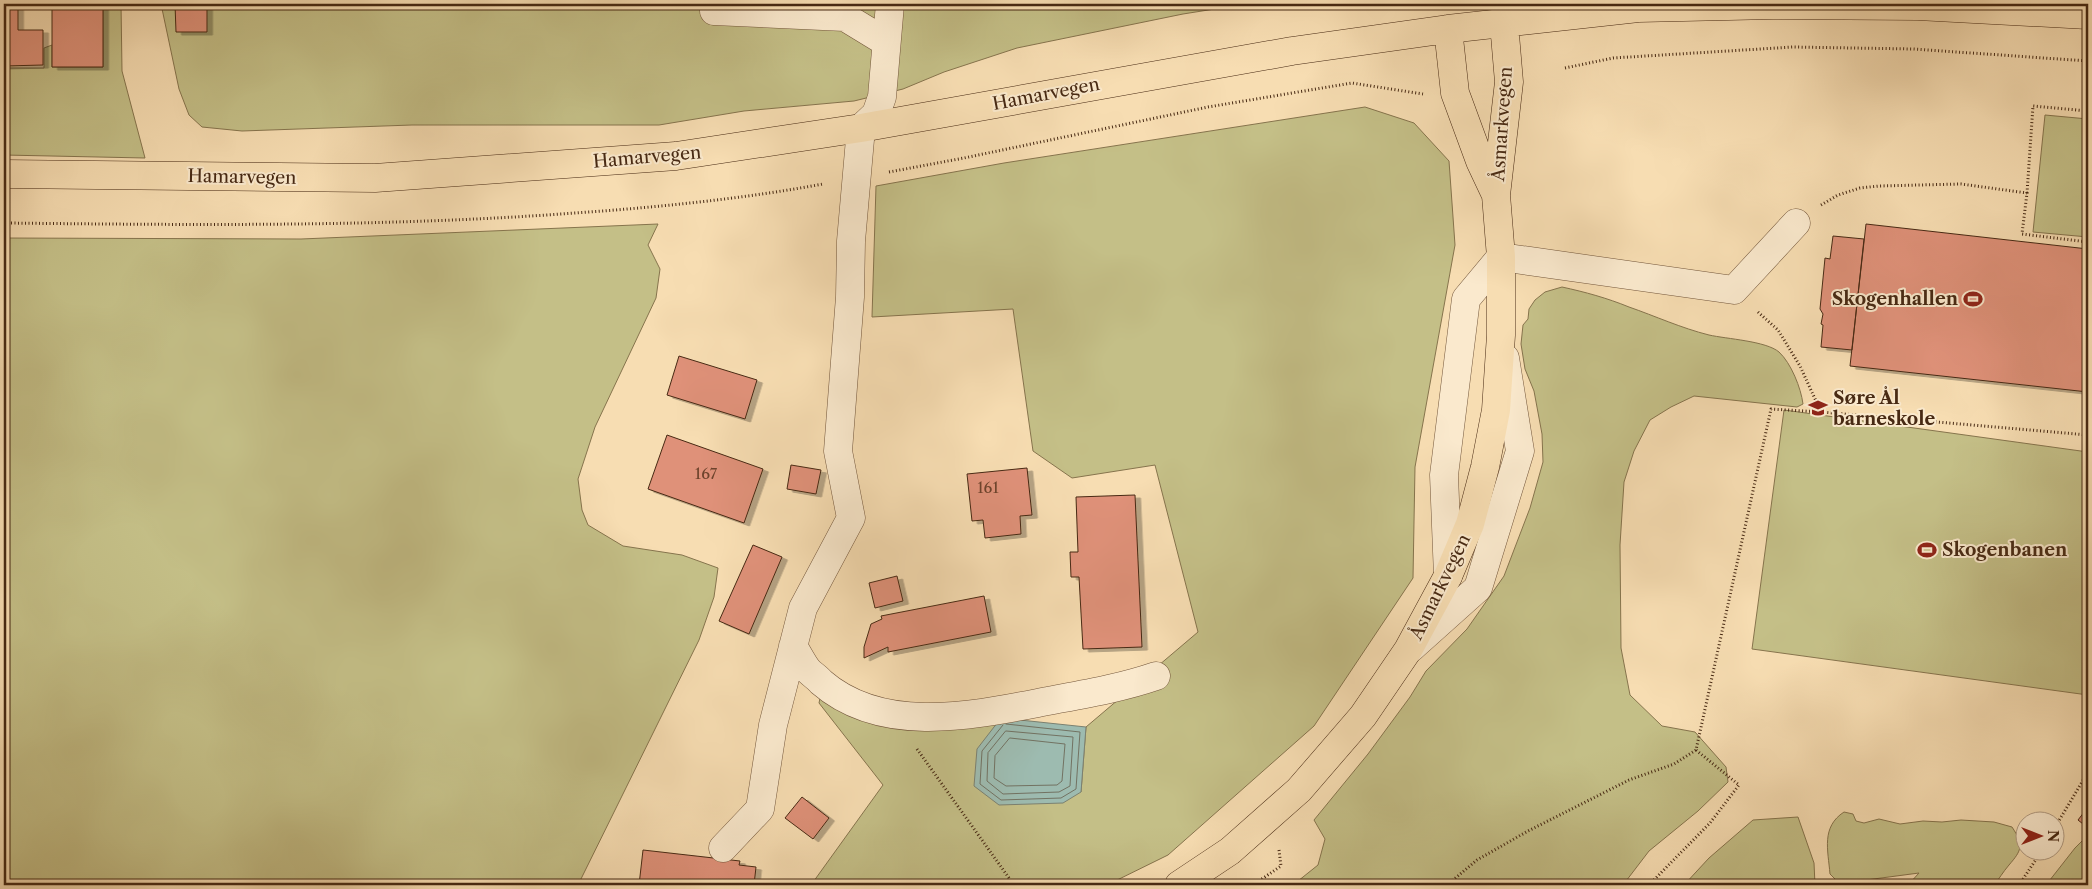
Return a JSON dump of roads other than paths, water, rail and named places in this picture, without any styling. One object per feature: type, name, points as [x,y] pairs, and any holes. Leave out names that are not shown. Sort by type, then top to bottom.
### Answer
[{"type":"main road","name":"Hamarvegen","points":[[4,174],[375,178],[676,156],[862,128],[1114,81],[1292,51],[1448,29],[1638,8],[1772,5],[1918,6],[2088,16]]},
{"type":"main road","name":"Åsmarkvegen","points":[[1178,885],[1230,851],[1299,790],[1363,716],[1408,650],[1448,576],[1470,524],[1496,410],[1501,335],[1501,258],[1496,195],[1509,82],[1504,23]]},
{"type":"main road","name":"Åsmarkvegen","points":[[1448,29],[1455,93],[1480,161],[1496,195]]},
{"type":"lane","points":[[723,848],[760,809],[773,725],[803,608],[851,518],[838,451],[850,297],[851,241],[862,128],[876,114],[882,97],[890,4]]},
{"type":"lane","points":[[714,10],[845,17],[886,42]]},
{"type":"lane","points":[[1448,576],[1444,475],[1466,299],[1501,258],[1734,290],[1796,223]]},
{"type":"lane","points":[[1408,650],[1478,588],[1520,451],[1501,335]]},
{"type":"lane","points":[[793,646],[808,670],[835,694],[863,706],[891,714],[942,716],[985,714],[1132,684],[1156,676]]},
{"type":"water","points":[[1001,718],[1086,727],[1081,792],[1063,803],[999,805],[974,786],[977,749]]},
{"type":"place","name":"Skogenhallen","points":[[1973,299]]},
{"type":"place","name":"Søre Ål barneskole","points":[[1818,408]]},
{"type":"place","name":"Skogenbanen","points":[[1927,550]]}]
